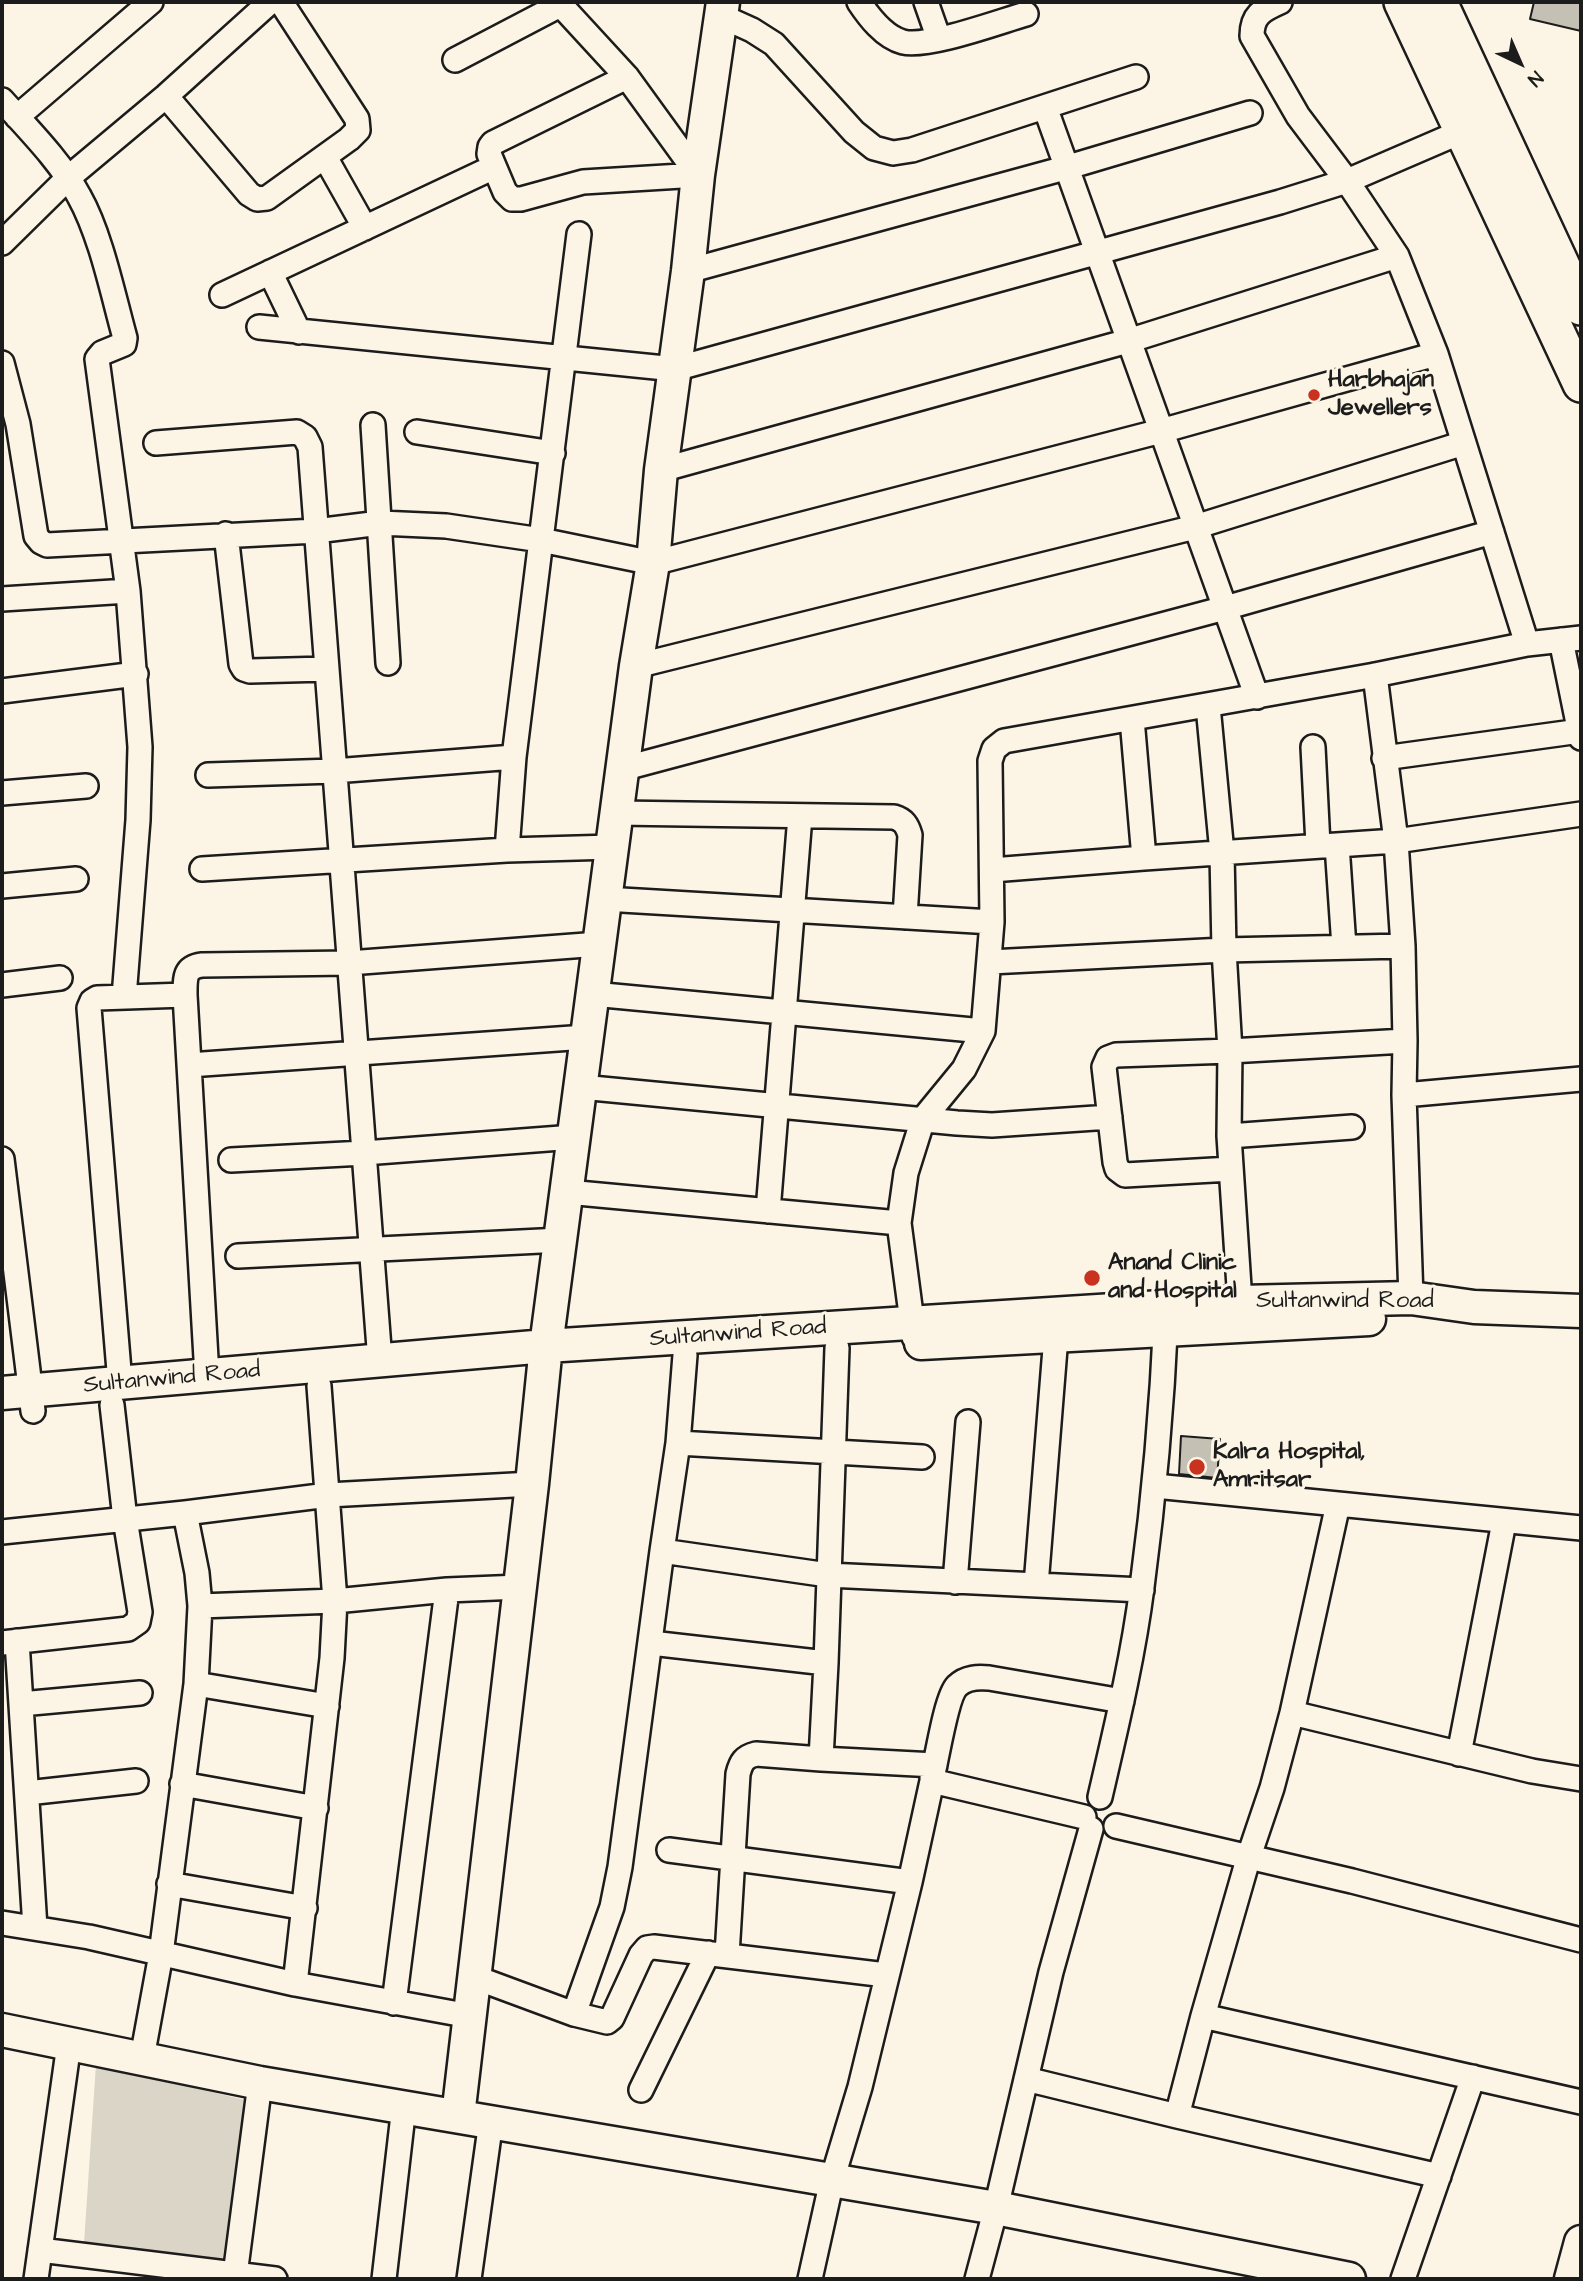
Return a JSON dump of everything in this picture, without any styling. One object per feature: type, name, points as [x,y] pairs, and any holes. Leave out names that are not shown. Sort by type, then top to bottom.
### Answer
[{"type":"main road","points":[[1402,2],[1437,24],[1567,285],[1581,384]]},
{"type":"main road","points":[[458,2116],[545,1356],[636,666],[653,563],[661,470],[722,9]]},
{"type":"main road","points":[[1437,24],[1463,131],[1567,285]]},
{"type":"main road","name":"Sultanwind Road","points":[[116,1394],[207,1376],[380,1361],[685,1355],[837,1348],[913,1333],[1056,1336],[1166,1319],[1240,1302],[1411,1298],[1474,1307],[1581,1311]]},
{"type":"main road","name":"Sultanwind Road","points":[[2,1413],[22,1398],[319,1386],[545,1356],[1166,1319],[1416,1317],[1474,1307]]},
{"type":"main road","points":[[2,2030],[260,2083],[996,2208],[1349,2279]]},
{"type":"main road","points":[[1571,2279],[1581,2242]]},
{"type":"street","points":[[124,997],[138,820],[140,747],[128,591],[97,359],[102,353],[124,344],[125,338],[91,222],[68,178],[9,109],[151,2]]},
{"type":"street","points":[[2,243],[68,178],[166,96],[270,2]]},
{"type":"street","points":[[166,96],[249,194],[257,199],[267,198],[349,139],[358,130],[357,119],[281,2]]},
{"type":"street","points":[[859,2],[879,28],[901,42],[924,43],[1026,14]]},
{"type":"street","points":[[926,2],[939,39]]},
{"type":"street","points":[[1280,2],[1259,13],[1252,24],[1252,36],[1298,116],[1347,181],[1397,256],[1436,354],[1527,644]]},
{"type":"street","points":[[455,60],[559,3],[628,77],[698,176]]},
{"type":"street","points":[[722,9],[774,44],[854,132],[874,148],[893,153],[912,150],[1136,77]]},
{"type":"street","points":[[628,77],[493,143],[489,147],[489,155],[505,192],[512,199],[520,199],[583,182],[698,176]]},
{"type":"street","points":[[1045,107],[1257,697]]},
{"type":"street","points":[[688,271],[1065,168],[1250,113]]},
{"type":"street","points":[[259,327],[675,369],[1280,202],[1347,181],[1463,131]]},
{"type":"street","points":[[325,157],[365,228]]},
{"type":"street","points":[[222,295],[494,167]]},
{"type":"street","points":[[507,850],[514,757],[579,234]]},
{"type":"street","points":[[661,470],[1128,341],[1397,256]]},
{"type":"street","points":[[270,272],[299,331]]},
{"type":"street","points":[[2,363],[18,424],[36,536],[47,545],[316,531],[380,523],[446,526],[541,540],[653,563],[1161,431],[1436,354]]},
{"type":"street","points":[[373,425],[388,663]]},
{"type":"street","points":[[156,443],[297,432],[305,437],[310,447],[380,1361]]},
{"type":"street","points":[[417,432],[553,453]]},
{"type":"street","points":[[636,666],[1195,527],[1464,443]]},
{"type":"street","points":[[622,769],[1225,608],[1492,532]]},
{"type":"street","points":[[226,534],[241,664],[244,669],[326,669]]},
{"type":"street","points":[[2,599],[128,591]]},
{"type":"street","points":[[913,1333],[899,1223],[906,1173],[923,1119],[964,1069],[983,1031],[992,922],[990,761],[994,749],[1004,741],[1257,697],[1527,644],[1571,639],[1581,735],[1384,758]]},
{"type":"street","points":[[2,691],[136,674]]},
{"type":"street","points":[[1375,675],[1396,841],[1403,946],[1404,1095],[1411,1298]]},
{"type":"street","points":[[1208,706],[1222,853],[1230,1051],[1229,1136],[1240,1302]]},
{"type":"street","points":[[1132,719],[1144,858]]},
{"type":"street","points":[[1313,747],[1344,947]]},
{"type":"street","points":[[208,775],[334,771],[514,757]]},
{"type":"street","points":[[2,793],[86,786]]},
{"type":"street","points":[[617,813],[902,819],[910,835],[905,917]]},
{"type":"street","points":[[992,870],[1396,841],[1581,814]]},
{"type":"street","points":[[768,1210],[800,816]]},
{"type":"street","points":[[202,869],[507,850],[612,847]]},
{"type":"street","points":[[2,886],[76,879]]},
{"type":"street","points":[[605,899],[992,922]]},
{"type":"street","points":[[207,1376],[185,995],[185,978],[188,971],[193,966],[349,963],[599,944]]},
{"type":"street","points":[[990,962],[1224,950],[1403,946]]},
{"type":"street","points":[[2,985],[60,978]]},
{"type":"street","points":[[593,994],[983,1031]]},
{"type":"street","points":[[35,1928],[21,1704],[10,1642],[128,1629],[138,1622],[140,1612],[125,1519],[89,1008],[97,998],[185,995]]},
{"type":"street","points":[[189,1065],[586,1037]]},
{"type":"street","points":[[1231,1169],[1125,1175],[1116,1169],[1104,1067],[1108,1058],[1116,1055],[1405,1041]]},
{"type":"street","points":[[1404,1095],[1581,1079]]},
{"type":"street","points":[[581,1087],[992,1125],[1110,1117]]},
{"type":"street","points":[[1229,1136],[1352,1127]]},
{"type":"street","points":[[231,1160],[364,1153],[574,1136]]},
{"type":"street","points":[[2,1159],[9,1271],[22,1398]]},
{"type":"street","points":[[567,1192],[899,1223]]},
{"type":"street","points":[[238,1256],[561,1240]]},
{"type":"street","points":[[977,2279],[1087,1823],[1088,1804],[1100,1797],[1122,1701],[1142,1590],[1155,1486],[1166,1319]]},
{"type":"street","points":[[1036,1585],[1056,1336]]},
{"type":"street","points":[[821,1759],[837,1348]]},
{"type":"street","points":[[574,2014],[605,1928],[615,1894],[622,1853],[678,1443],[685,1355]]},
{"type":"street","points":[[295,1984],[327,1706],[335,1601],[319,1386]]},
{"type":"street","points":[[955,1582],[968,1422]]},
{"type":"street","points":[[678,1443],[922,1457]]},
{"type":"street","points":[[2,1532],[328,1495],[532,1484]]},
{"type":"street","points":[[1155,1486],[1581,1528]]},
{"type":"street","points":[[1177,2116],[1203,2016],[1292,1713],[1338,1504]]},
{"type":"street","points":[[142,2058],[161,1954],[195,1684],[200,1606],[186,1513]]},
{"type":"street","points":[[1459,1754],[1504,1521]]},
{"type":"street","points":[[662,1551],[828,1575],[1142,1590]]},
{"type":"street","points":[[200,1606],[335,1601],[447,1590],[520,1587]]},
{"type":"street","points":[[394,2003],[447,1590]]},
{"type":"street","points":[[651,1643],[826,1663]]},
{"type":"street","points":[[810,2279],[832,2180],[860,2087],[910,1882],[950,1700],[956,1686],[977,1677],[989,1678],[1122,1701]]},
{"type":"street","points":[[195,1684],[327,1706]]},
{"type":"street","points":[[21,1704],[140,1693]]},
{"type":"street","points":[[1292,1713],[1532,1771],[1581,1779]]},
{"type":"street","points":[[640,2090],[718,1954],[734,1859],[737,1774],[741,1762],[747,1756],[756,1754],[821,1759],[933,1773],[1087,1823],[1104,1833],[1116,1826],[1120,1813],[1113,1801],[1100,1797]]},
{"type":"street","points":[[27,1793],[136,1781]]},
{"type":"street","points":[[182,1784],[316,1808]]},
{"type":"street","points":[[1116,1826],[1249,1856],[1581,1940]]},
{"type":"street","points":[[669,1850],[910,1882]]},
{"type":"street","points":[[169,1884],[305,1908]]},
{"type":"street","points":[[2,1923],[89,1937],[295,1984],[470,2016]]},
{"type":"street","points":[[474,1978],[574,2014],[607,2022],[612,2018],[641,1955],[647,1948],[886,1975]]},
{"type":"street","points":[[1203,2016],[1581,2102]]},
{"type":"street","points":[[36,2279],[69,2044]]},
{"type":"street","points":[[1403,2279],[1474,2077]]},
{"type":"street","points":[[1026,2079],[1439,2176]]},
{"type":"street","points":[[235,2275],[260,2083]]},
{"type":"street","points":[[384,2279],[404,2106]]},
{"type":"street","points":[[469,2279],[491,2121]]},
{"type":"street","points":[[40,2250],[275,2279]]},
{"type":"shaded area","points":[[96,2064],[245,2100],[222,2264],[84,2243]]},
{"type":"building","points":[[1534,2],[1581,2],[1581,31],[1530,19]]},
{"type":"building","points":[[1181,1436],[1220,1439],[1217,1478],[1179,1474]]},
{"type":"place","name":"Harbhajan Jewellers","points":[[1314,395]]},
{"type":"place","name":"Anand Clinic and Hospital","points":[[1092,1278]]},
{"type":"place","name":"Kalra Hospital, Amritsar","points":[[1197,1467]]}]
